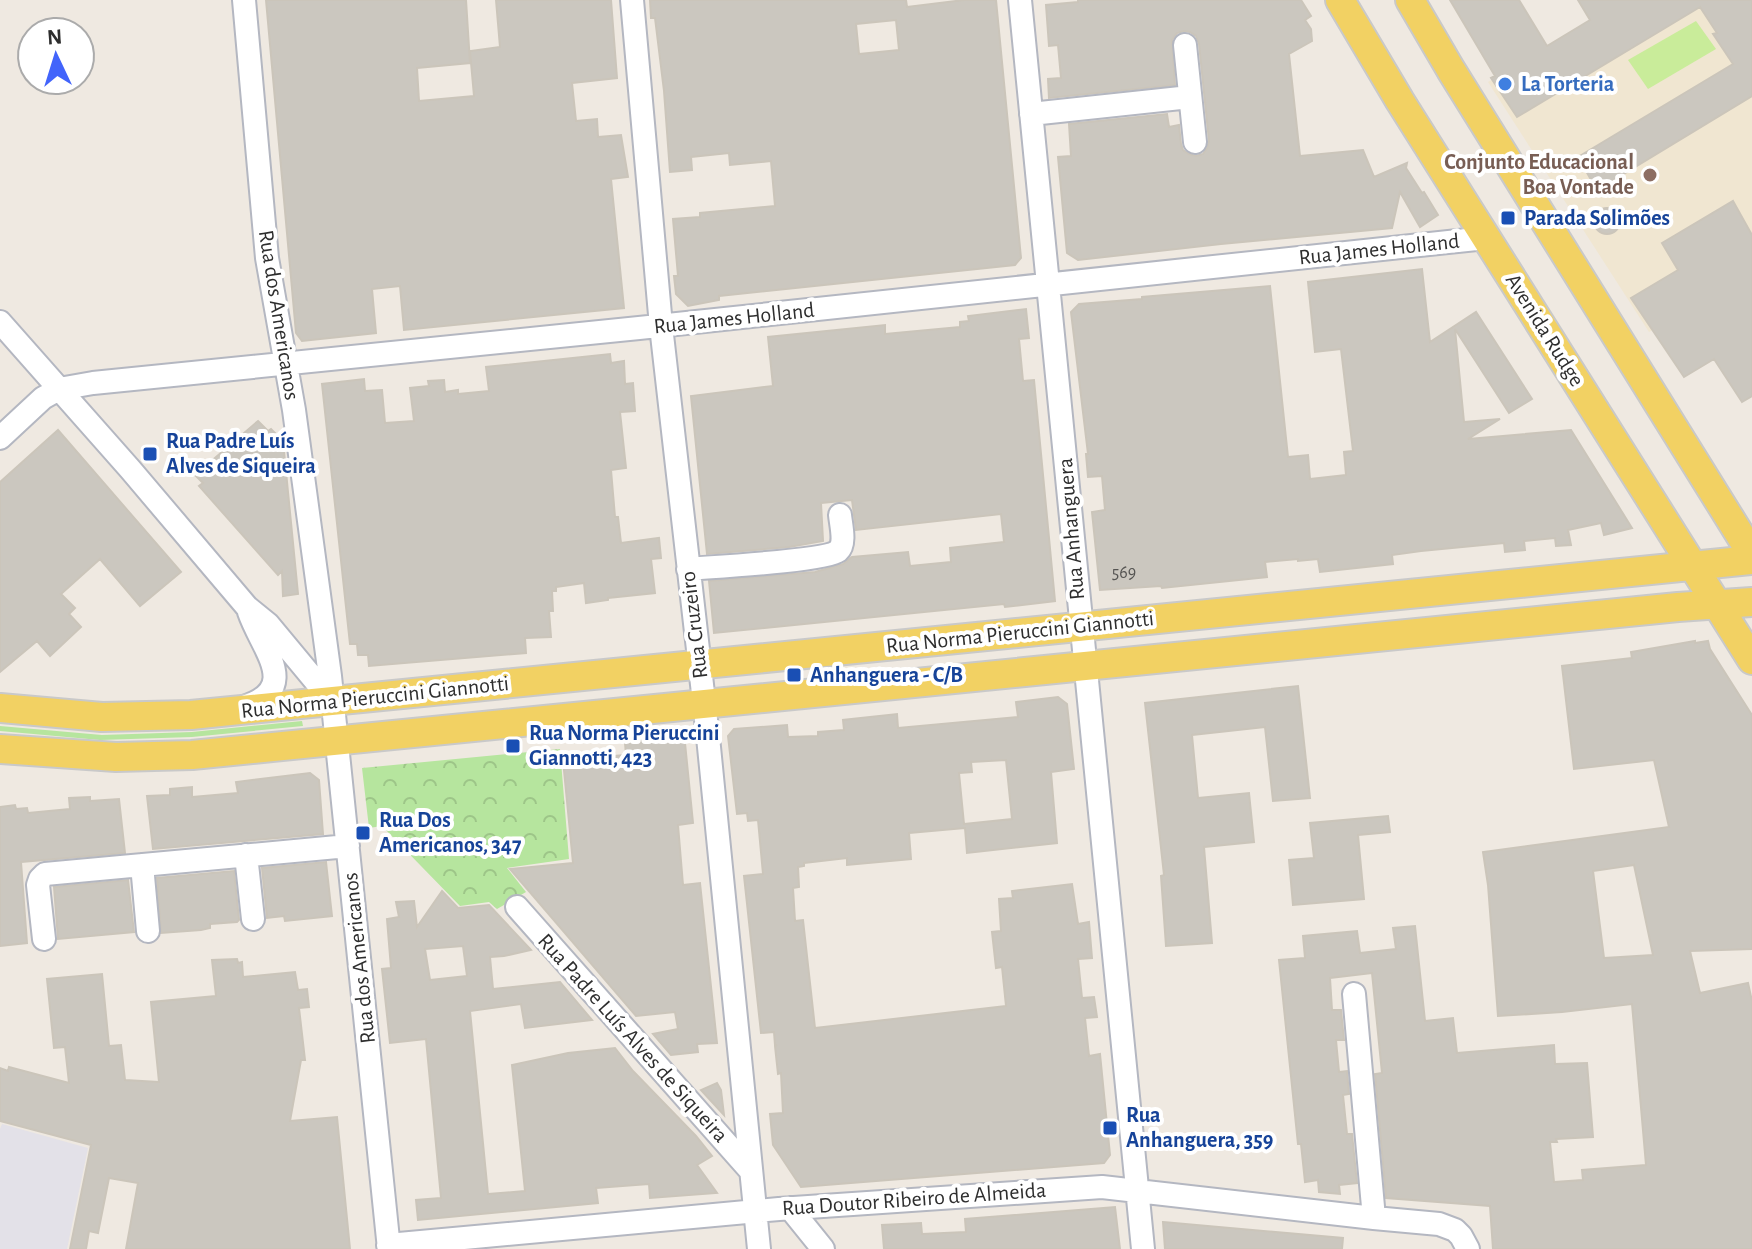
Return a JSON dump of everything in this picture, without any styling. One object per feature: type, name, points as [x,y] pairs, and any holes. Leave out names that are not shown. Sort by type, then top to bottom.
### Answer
[{"type":"main road","name":"Avenida Rudge","points":[[1340,0],[1752,660]]},
{"type":"main road","points":[[1410,0],[1752,557]]},
{"type":"main road","name":"Rua Norma Pieruccini Giannotti","points":[[0,708],[102,717],[191,715],[1694,566],[1752,557]]},
{"type":"main road","name":"Rua Norma Pieruccini Giannotti","points":[[0,749],[101,756],[162,756],[1752,602]]},
{"type":"street","name":"Rua dos Americanos","points":[[244,0],[267,258],[296,426],[332,701],[389,1247]]},
{"type":"street","name":"Rua Cruzeiro","points":[[632,0],[661,326],[704,704],[759,1249]]},
{"type":"street","name":"Rua Anhanguera","points":[[1020,0],[1143,1249]]},
{"type":"street","points":[[1185,45],[1195,142]]},
{"type":"street","points":[[1031,114],[1190,97]]},
{"type":"street","name":"Rua James Holland","points":[[0,438],[43,398],[59,389],[93,383],[1486,238]]},
{"type":"street","points":[[0,322],[247,607],[268,624],[332,701]]},
{"type":"street","points":[[688,569],[836,553],[842,544],[840,515]]},
{"type":"street","points":[[234,711],[263,697],[276,681],[270,658],[247,607]]},
{"type":"street","points":[[44,939],[38,885],[43,876],[348,846]]},
{"type":"street","points":[[246,855],[253,919]]},
{"type":"street","points":[[142,865],[148,931]]},
{"type":"street","name":"Rua Padre Luís Alves de Siqueira","points":[[517,907],[749,1169]]},
{"type":"street","points":[[1354,994],[1374,1218]]},
{"type":"street","name":"Rua Doutor Ribeiro de Almeida","points":[[389,1247],[754,1211],[1102,1187],[1439,1224],[1455,1230],[1468,1249]]},
{"type":"street","points":[[790,1208],[823,1249]]},
{"type":"shaded area","name":"Conjunto Educacional Boa Vontade","points":[[1626,0],[1724,0],[1752,46],[1752,268],[1649,332],[1488,82]]},
{"type":"shaded area","points":[[2,1124],[88,1148],[67,1249],[0,1249]]},
{"type":"green space","points":[[1696,21],[1716,49],[1648,89],[1628,60]]},
{"type":"green space","points":[[302,721],[303,726],[192,737],[100,740],[0,731],[0,726],[102,735],[192,732]]},
{"type":"green space","points":[[560,749],[569,859],[507,868],[526,892],[497,909],[489,902],[460,906],[382,826],[369,828],[362,768]]},
{"type":"building","points":[[266,0],[466,0],[470,63],[417,68],[419,101],[474,96],[470,51],[500,47],[496,0],[611,0],[617,78],[572,83],[576,121],[597,119],[598,137],[621,135],[628,177],[611,179],[624,308],[404,330],[400,286],[372,289],[376,333],[302,341],[296,333]]},
{"type":"building","points":[[650,0],[906,0],[907,7],[964,0],[996,0],[1021,258],[1015,265],[719,296],[719,300],[688,306],[676,294],[674,276],[678,276],[673,219],[700,217],[700,213],[775,206],[771,161],[730,165],[729,153],[691,157],[692,170],[670,172],[655,18],[651,18]],"holes":[[[896,20],[899,50],[859,54],[856,24]]]},
{"type":"building","points":[[1078,0],[1301,0],[1311,16],[1305,20],[1311,29],[1312,41],[1289,54],[1300,156],[1363,150],[1374,177],[1407,163],[1406,168],[1438,215],[1420,227],[1400,192],[1392,228],[1078,260],[1067,253],[1058,157],[1071,156],[1069,124],[1167,114],[1169,127],[1179,125],[1183,150],[1189,154],[1203,154],[1209,141],[1199,44],[1190,32],[1177,33],[1172,40],[1175,85],[1049,98],[1048,79],[1061,78],[1058,45],[1049,46],[1046,5]]},
{"type":"building","points":[[1450,0],[1519,0],[1547,46],[1590,20],[1578,0],[1752,0],[1752,96],[1597,190],[1578,157],[1733,64],[1700,7],[1517,117],[1491,78],[1495,76]]},
{"type":"building","points":[[1733,201],[1752,235],[1752,396],[1742,402],[1714,359],[1684,377],[1631,298],[1678,270],[1662,243]]},
{"type":"building","points":[[1607,208],[1616,212],[1620,221],[1616,230],[1607,234],[1598,230],[1594,221],[1598,212]]},
{"type":"building","points":[[1422,269],[1430,342],[1476,312],[1532,399],[1509,413],[1455,329],[1464,422],[1500,419],[1468,439],[1571,430],[1632,528],[1604,535],[1601,523],[1568,530],[1571,545],[1556,546],[1555,538],[1524,541],[1525,550],[1505,552],[1504,543],[1421,551],[1392,555],[1393,564],[1320,572],[1318,559],[1265,562],[1267,577],[1162,588],[1100,590],[1092,512],[1105,510],[1102,476],[1088,477],[1071,312],[1079,304],[1270,286],[1288,457],[1308,455],[1310,479],[1346,475],[1344,452],[1353,451],[1341,349],[1315,352],[1308,282]]},
{"type":"building","points":[[1026,309],[1029,338],[1019,339],[1023,381],[1034,380],[1055,601],[714,633],[709,581],[815,572],[843,564],[852,557],[908,552],[910,566],[951,562],[950,548],[1004,542],[1001,514],[856,530],[852,500],[821,503],[823,541],[707,554],[691,396],[773,386],[768,337],[885,325],[885,334],[960,327],[960,322],[969,321],[968,316]]},
{"type":"building","points":[[610,354],[611,363],[624,361],[625,384],[633,383],[635,411],[620,412],[626,468],[611,470],[615,517],[618,517],[621,543],[659,538],[661,558],[651,559],[655,593],[586,603],[584,583],[556,587],[556,591],[552,591],[553,611],[549,611],[551,637],[525,638],[526,653],[369,666],[368,655],[358,655],[357,644],[350,644],[322,384],[364,379],[365,391],[382,390],[385,423],[414,421],[410,388],[429,386],[428,381],[444,380],[445,392],[489,391],[486,367]]},
{"type":"building","points":[[258,421],[283,441],[298,594],[283,596],[282,571],[278,575],[199,486],[203,483],[195,475]]},
{"type":"building","points":[[58,430],[181,572],[140,606],[100,559],[61,594],[75,608],[69,614],[81,627],[50,656],[37,641],[0,672],[0,482]]},
{"type":"building","points":[[1708,641],[1752,715],[1752,949],[1690,951],[1700,993],[1748,983],[1752,1001],[1752,1249],[1493,1249],[1490,1206],[1386,1198],[1375,1074],[1382,1073],[1372,973],[1330,978],[1332,1010],[1341,1010],[1344,1040],[1336,1040],[1339,1072],[1347,1071],[1349,1094],[1343,1095],[1347,1134],[1352,1134],[1357,1183],[1339,1185],[1340,1194],[1319,1192],[1318,1180],[1305,1182],[1301,1144],[1298,1144],[1279,960],[1305,958],[1303,936],[1357,931],[1360,953],[1396,949],[1393,928],[1415,926],[1425,1021],[1453,1018],[1457,1053],[1554,1045],[1555,1064],[1587,1063],[1593,1137],[1550,1142],[1554,1182],[1583,1180],[1582,1170],[1646,1165],[1632,1004],[1498,1016],[1483,852],[1669,827],[1654,760],[1574,769],[1562,666],[1632,658],[1631,652]],"holes":[[[1634,865],[1653,955],[1604,958],[1593,871]]]},
{"type":"building","points":[[1298,686],[1310,798],[1273,801],[1265,727],[1192,735],[1198,798],[1249,793],[1254,842],[1204,847],[1212,943],[1166,946],[1161,876],[1164,875],[1145,703]]},
{"type":"building","points":[[1058,697],[1067,704],[1074,769],[1051,772],[1057,843],[967,853],[965,828],[909,833],[911,859],[847,865],[847,858],[804,863],[804,866],[798,867],[799,887],[793,888],[795,921],[803,920],[815,1028],[1006,1006],[1002,967],[996,968],[992,932],[1001,931],[999,899],[1013,898],[1012,891],[1072,884],[1078,924],[1089,922],[1092,958],[1078,959],[1082,998],[1094,997],[1097,1017],[1085,1018],[1089,1056],[1100,1054],[1110,1155],[1104,1163],[801,1187],[773,1145],[770,1114],[783,1113],[781,1073],[778,1074],[774,1032],[761,1033],[744,876],[763,874],[758,820],[748,821],[747,813],[737,814],[728,736],[734,729],[787,725],[788,737],[818,736],[818,732],[844,730],[843,720],[897,714],[898,728],[1018,717],[1016,702]],"holes":[[[1006,760],[1012,819],[964,824],[959,773],[972,772],[971,762]]]},
{"type":"building","points":[[678,737],[685,743],[693,823],[678,825],[683,885],[700,883],[717,1043],[697,1044],[698,1052],[671,1055],[653,1034],[678,1029],[675,1012],[636,1016],[510,869],[573,863],[563,760],[626,755],[625,743]]},
{"type":"building","points":[[310,773],[319,780],[323,834],[153,849],[147,796],[170,795],[170,789],[192,787],[192,797],[238,793],[236,782]]},
{"type":"building","points":[[90,797],[90,801],[119,799],[125,853],[21,862],[27,943],[0,946],[0,807],[15,805],[16,809],[27,808],[28,813],[70,809],[69,798]]},
{"type":"building","points":[[1388,816],[1390,832],[1358,835],[1364,899],[1293,905],[1289,860],[1314,858],[1310,823]]},
{"type":"building","points":[[326,862],[332,916],[285,921],[284,916],[267,918],[262,868]]},
{"type":"building","points":[[234,871],[237,922],[210,924],[210,928],[201,930],[161,933],[157,878]]},
{"type":"building","points":[[128,880],[134,932],[58,939],[54,887]]},
{"type":"building","points":[[442,891],[458,908],[489,905],[531,950],[490,957],[493,989],[560,982],[592,1020],[525,1028],[521,1004],[470,1011],[488,1194],[525,1191],[512,1065],[568,1053],[615,1048],[712,1156],[697,1165],[717,1193],[650,1198],[649,1184],[596,1188],[598,1203],[418,1220],[416,1200],[441,1198],[426,1039],[390,1043],[382,969],[391,968],[387,919],[399,917],[396,902],[414,901],[417,927]],"holes":[[[463,946],[467,976],[430,980],[425,949]]]},
{"type":"building","points":[[237,959],[238,963],[242,962],[243,977],[295,972],[298,990],[307,989],[309,1007],[299,1008],[305,1060],[301,1060],[290,1121],[337,1117],[350,1249],[126,1249],[138,1183],[109,1178],[98,1233],[89,1231],[86,1249],[70,1249],[91,1145],[0,1121],[0,1068],[8,1071],[9,1067],[69,1083],[65,1047],[54,1048],[47,979],[102,974],[109,1046],[121,1045],[125,1080],[159,1082],[151,1002],[216,996],[212,960]]},
{"type":"building","points":[[717,1083],[721,1090],[724,1115],[701,1090]]},
{"type":"building","points":[[1115,1207],[1120,1249],[884,1249],[882,1225],[921,1223],[922,1234],[966,1232],[965,1219]]},
{"type":"building","points":[[1163,1222],[1343,1238],[1342,1249],[1165,1249]]},
{"type":"place","name":"La Torteria","points":[[1505,84]]},
{"type":"place","name":"Conjunto Educacional Boa Vontade","points":[[1650,175]]},
{"type":"place","name":"Parada Solimões","points":[[1508,218]]},
{"type":"place","name":"Rua Padre Luís Alves de Siqueira","points":[[150,454]]},
{"type":"place","name":"Anhanguera - C/B","points":[[794,675]]},
{"type":"place","name":"Rua Norma Pieruccini Giannotti, 423","points":[[513,746]]},
{"type":"place","name":"Rua Dos Americanos, 347","points":[[363,833]]},
{"type":"place","name":"Rua Anhanguera, 359","points":[[1110,1128]]}]
